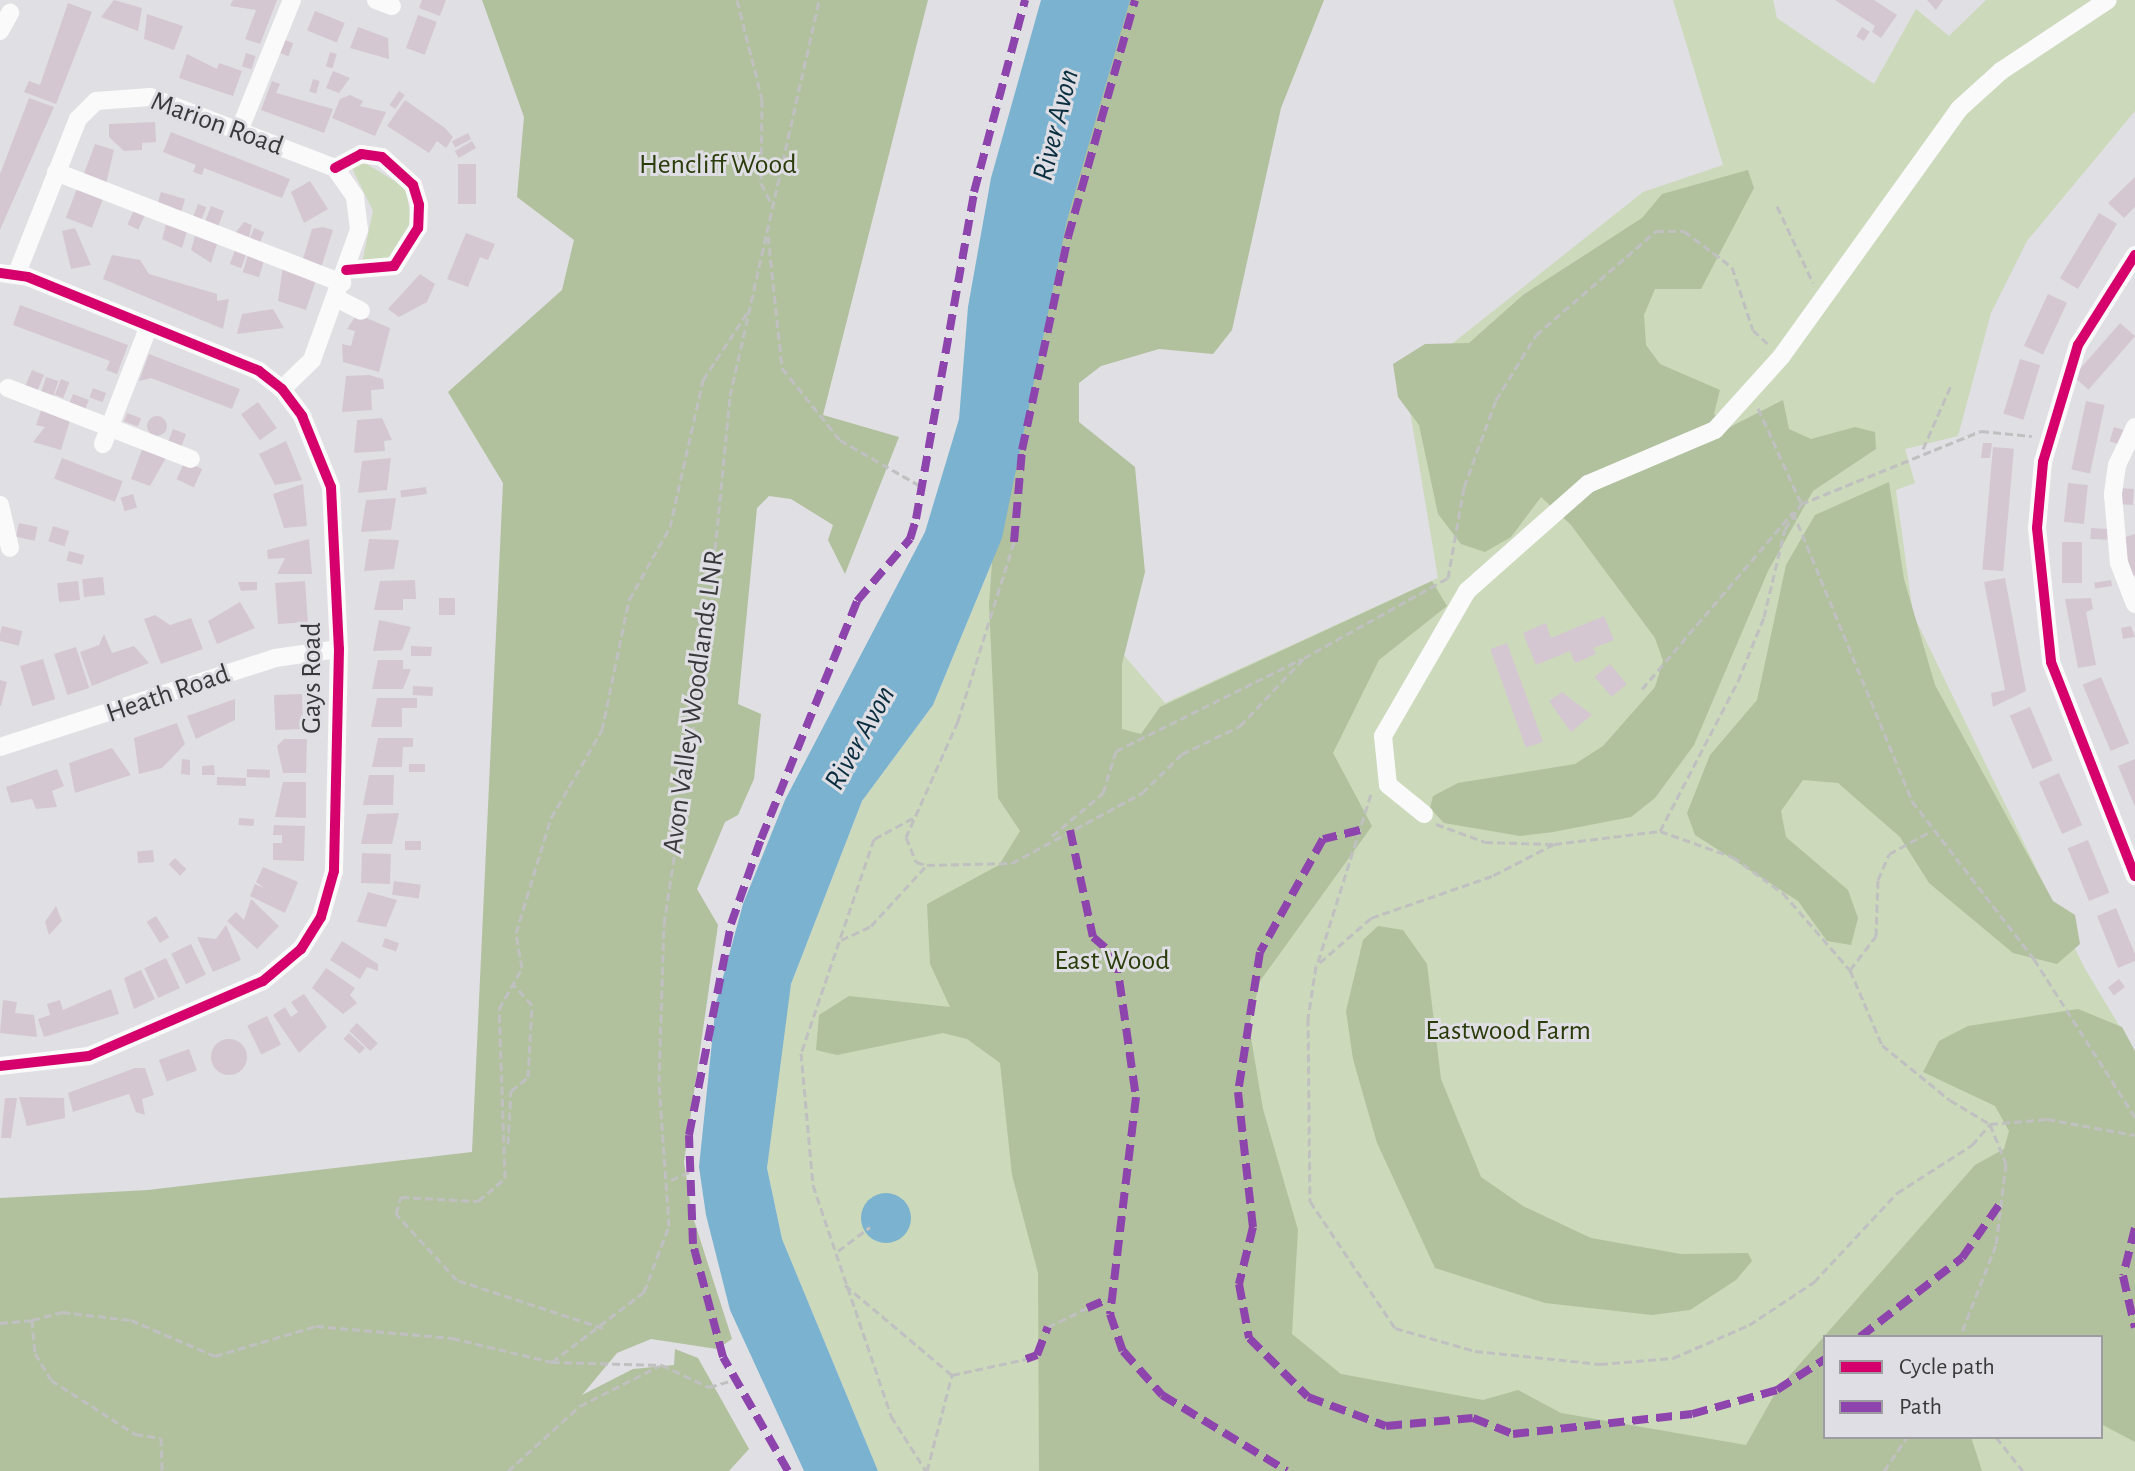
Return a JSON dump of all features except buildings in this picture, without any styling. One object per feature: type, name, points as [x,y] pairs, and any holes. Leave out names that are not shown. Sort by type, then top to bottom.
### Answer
[{"type":"street","points":[[239,131],[292,0]]},
{"type":"street","points":[[1424,814],[1388,785],[1383,736],[1467,591],[1588,484],[1715,430],[1752,393],[1781,357],[1959,109],[2001,71],[2108,0]]},
{"type":"street","points":[[0,31],[10,13]]},
{"type":"street","name":"Marion Road","points":[[8,273],[78,119],[96,101],[121,94],[239,131],[335,168]]},
{"type":"street","points":[[282,389],[312,360],[359,230],[355,197],[335,168],[361,154],[382,157],[413,185],[419,205],[418,228],[394,266],[341,284]]},
{"type":"street","points":[[56,172],[341,284],[361,311]]},
{"type":"street","points":[[2135,255],[2078,345],[2049,440],[2037,528],[2051,662],[2135,876]]},
{"type":"street","name":"Gays Road","points":[[0,1066],[89,1056],[263,981],[301,949],[321,917],[334,871],[339,649],[331,487],[302,416],[282,389],[259,371],[8,273]]},
{"type":"street","points":[[106,435],[148,328]]},
{"type":"street","points":[[8,388],[106,435],[191,459]]},
{"type":"street","points":[[2135,427],[2117,465],[2113,495],[2119,563],[2135,604]]},
{"type":"street","points":[[0,505],[10,548]]},
{"type":"street","name":"Heath Road","points":[[0,747],[275,658],[339,649]]},
{"type":"path","points":[[737,0],[762,99],[761,183],[773,207]]},
{"type":"path","points":[[1777,206],[1823,300]]},
{"type":"path","points":[[1014,542],[958,721],[913,818],[907,850],[927,865],[1012,863],[1050,838],[1103,793],[1116,751],[1304,658],[1448,578],[1464,487],[1496,400],[1536,335],[1656,231],[1684,231],[1725,260],[1753,330],[1781,357]]},
{"type":"path","points":[[768,233],[773,335],[782,368],[840,440],[919,485]]},
{"type":"path","points":[[508,1147],[501,1134],[499,1009],[522,968],[516,933],[551,818],[602,730],[629,600],[670,527],[703,380],[749,309]]},
{"type":"path","points":[[1923,451],[1952,383]]},
{"type":"path","points":[[1752,393],[1801,504]]},
{"type":"path","points":[[1642,689],[1801,504],[1923,451],[1981,431],[2049,440]]},
{"type":"path","points":[[1660,831],[1738,681],[1793,512]]},
{"type":"path","points":[[1793,512],[1820,564],[1873,721],[1932,831],[2034,959],[2135,1117]]},
{"type":"path","points":[[1050,838],[1142,793],[1182,754],[1240,726],[1304,658]]},
{"type":"path","points":[[1373,789],[1316,966],[1308,1018],[1310,1201],[1395,1328],[1475,1351],[1600,1364],[1673,1358],[1736,1331],[1814,1282],[1897,1193],[1972,1145],[1990,1124],[2047,1119],[2135,1135]]},
{"type":"path","points":[[1424,814],[1445,831],[1485,842],[1554,844],[1660,831],[1733,857],[1783,893],[1850,970],[1882,1045],[1990,1124],[2006,1164],[1996,1245],[1961,1335]]},
{"type":"path","points":[[913,818],[874,839],[801,1053],[813,1185],[836,1252],[842,1282],[891,1416],[926,1471]]},
{"type":"path","points":[[1850,970],[1876,936],[1878,880],[1889,854],[1932,831]]},
{"type":"path","points":[[1316,966],[1371,918],[1492,876],[1554,844]]},
{"type":"path","points":[[841,940],[871,926],[927,865]]},
{"type":"path","points":[[513,984],[532,1005],[528,1077],[511,1091],[505,1178],[478,1201],[401,1197],[396,1214],[457,1280],[605,1329]]},
{"type":"path","points":[[670,1181],[689,1172]]},
{"type":"path","points":[[836,1252],[870,1227]]},
{"type":"path","points":[[842,1282],[952,1375]]},
{"type":"path","points":[[1048,1327],[1087,1308]]},
{"type":"path","points":[[0,1323],[32,1320],[62,1312],[131,1320],[215,1356],[316,1326],[452,1338],[552,1362],[662,1365],[709,1387],[734,1380]]},
{"type":"path","points":[[32,1320],[35,1353],[51,1380],[135,1434],[161,1438],[162,1471]]},
{"type":"path","points":[[952,1375],[1026,1359]]},
{"type":"path","points":[[508,1471],[580,1406],[662,1365]]},
{"type":"path","points":[[926,1471],[952,1375]]},
{"type":"path","points":[[1884,1471],[1906,1439]]},
{"type":"path","points":[[1998,1439],[2023,1471]]},
{"type":"green space","name":"Hencliff Wood","points":[[482,0],[928,0],[823,415],[899,437],[845,574],[828,540],[833,525],[791,499],[769,496],[757,508],[738,704],[761,714],[754,779],[738,815],[725,822],[697,889],[718,925],[684,1162],[692,1214],[732,1339],[717,1349],[651,1339],[617,1353],[582,1395],[633,1369],[674,1365],[675,1349],[698,1358],[749,1449],[729,1471],[0,1471],[0,1198],[148,1190],[472,1152],[503,483],[448,392],[562,290],[574,240],[517,197],[524,117]]},
{"type":"green space","name":"East Wood","points":[[1117,0],[1324,0],[1281,108],[1232,330],[1213,354],[1159,349],[1101,366],[1079,383],[1079,422],[1135,467],[1145,572],[1122,664],[1122,729],[1141,734],[1160,707],[1432,581],[1447,606],[1379,660],[1333,753],[1372,826],[1260,981],[1249,1026],[1263,1109],[1298,1230],[1292,1334],[1341,1374],[1483,1400],[1518,1390],[1561,1413],[1746,1445],[1777,1390],[1823,1338],[1823,1439],[1972,1439],[1982,1471],[1039,1471],[1038,1273],[1012,1175],[1000,1063],[967,1039],[943,1033],[837,1055],[816,1050],[819,1015],[849,996],[950,1007],[930,964],[927,904],[999,865],[1020,831],[998,798],[989,604],[996,508]]},
{"type":"green space","name":"Eastwood Farm","points":[[1673,0],[1773,0],[1777,18],[1874,84],[1916,9],[1949,36],[1986,0],[2135,0],[2135,111],[2027,241],[1991,313],[1958,436],[1905,449],[1915,483],[1896,490],[1913,614],[2084,967],[2135,1052],[2135,1471],[878,1471],[782,1239],[767,1168],[771,1120],[791,984],[862,801],[933,705],[1002,538],[1031,547],[1165,703],[1438,578],[1405,381],[1643,192],[1723,165]]},
{"type":"green space","points":[[365,163],[406,188],[412,228],[391,260],[362,263],[373,211],[351,166]]},
{"type":"green space","points":[[1748,170],[1754,188],[1701,289],[1655,289],[1644,315],[1646,345],[1660,364],[1720,390],[1714,414],[1728,428],[1783,400],[1789,429],[1811,439],[1855,427],[1875,432],[1876,449],[1813,491],[1768,571],[1694,745],[1655,798],[1631,817],[1520,836],[1444,823],[1430,808],[1433,796],[1458,783],[1575,764],[1603,746],[1655,687],[1663,661],[1655,638],[1571,525],[1541,497],[1511,537],[1485,552],[1461,544],[1438,514],[1419,425],[1398,397],[1393,364],[1425,344],[1469,343],[1523,295],[1642,218],[1662,194]]},
{"type":"green space","points":[[1889,482],[1904,579],[1935,685],[2053,901],[2075,915],[2080,944],[2057,964],[2013,953],[1929,883],[1900,837],[1838,783],[1803,780],[1781,811],[1786,837],[1848,890],[1858,918],[1851,945],[1827,941],[1798,901],[1695,835],[1687,813],[1710,755],[1757,700],[1786,565],[1815,515]]},
{"type":"green space","points":[[1378,926],[1403,930],[1427,964],[1441,1079],[1481,1177],[1523,1206],[1591,1238],[1681,1254],[1748,1253],[1752,1261],[1736,1280],[1690,1310],[1652,1315],[1545,1303],[1435,1268],[1377,1143],[1353,1059],[1346,1011],[1363,940]]},
{"type":"green space","name":"East Wood","points":[[2078,1009],[2122,1027],[2135,1051],[2135,1442],[2103,1425],[2103,1335],[1825,1335],[1975,1165],[2004,1149],[2009,1131],[1995,1106],[1923,1072],[1939,1041],[1968,1026]]},
{"type":"water","name":"River Avon","points":[[1041,0],[1130,0],[1067,220],[1002,538],[933,705],[862,801],[791,984],[767,1168],[782,1239],[878,1471],[804,1471],[730,1310],[706,1215],[699,1167],[716,1003],[743,904],[785,800],[925,532],[959,419],[968,307],[991,178]]},
{"type":"water","points":[[886,1193],[904,1200],[911,1218],[904,1236],[886,1243],[868,1236],[861,1218],[868,1200]]},
{"type":"marked path","points":[[788,1471],[723,1357],[693,1244],[689,1135],[731,924],[761,839],[857,601],[910,539],[916,519],[974,192],[1025,0]]},
{"type":"marked path","points":[[1014,542],[1022,450],[1068,237],[1135,0]]},
{"type":"marked path","points":[[1070,830],[1093,937],[1116,957],[1136,1097],[1110,1314],[1123,1351],[1162,1395],[1287,1471]]},
{"type":"marked path","points":[[1360,830],[1323,839],[1260,952],[1238,1092],[1253,1227],[1239,1284],[1249,1338],[1308,1397],[1386,1426],[1473,1418],[1513,1434],[1692,1414],[1777,1390],[1823,1360]]},
{"type":"marked path","points":[[1863,1335],[1962,1258],[2001,1202]]},
{"type":"marked path","points":[[2135,1228],[2123,1276],[2135,1328]]},
{"type":"marked path","points":[[1087,1308],[1108,1299]]},
{"type":"marked path","points":[[1026,1359],[1037,1355],[1048,1327]]},
{"type":"cycle path","points":[[335,168],[361,154],[382,157],[413,185],[419,205],[418,228],[394,266],[346,270]]},
{"type":"cycle path","points":[[2135,255],[2078,345],[2043,462],[2037,528],[2051,662],[2135,876]]},
{"type":"cycle path","points":[[0,273],[28,277],[259,371],[282,389],[302,416],[331,487],[339,649],[334,871],[321,917],[301,949],[263,981],[89,1056],[0,1066]]}]
